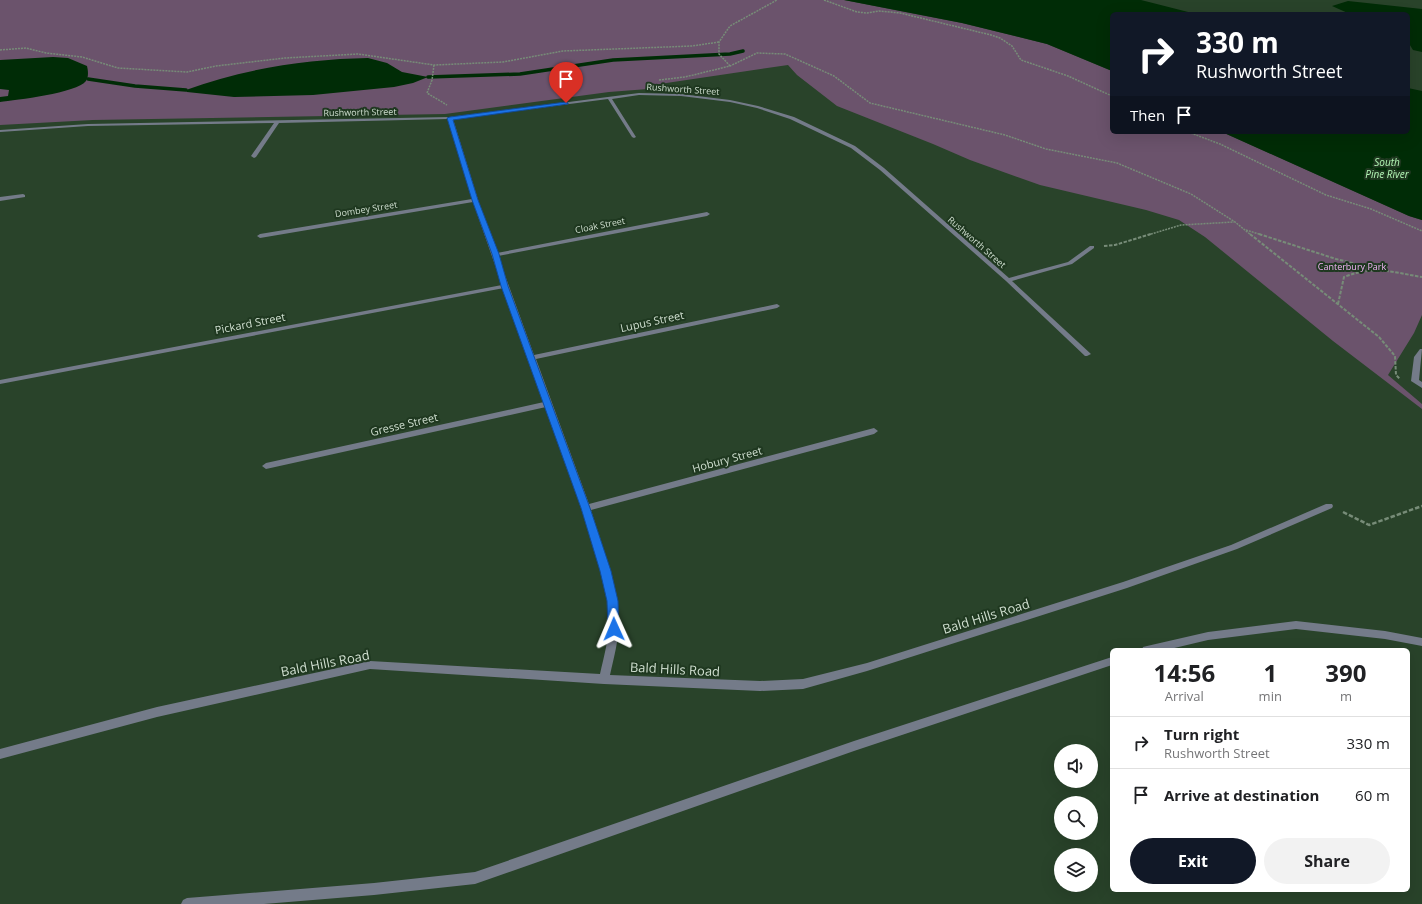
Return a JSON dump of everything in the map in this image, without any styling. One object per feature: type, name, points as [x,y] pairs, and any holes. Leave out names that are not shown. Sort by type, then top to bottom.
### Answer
[{"type":"street","name":"Rushworth Street","points":[[0,131],[88,125],[450,118],[609,97],[657,93],[703,97],[758,107],[792,118],[853,147],[882,169],[1008,280],[1087,354]]},
{"type":"street","points":[[609,97],[634,137]]},
{"type":"street","points":[[450,118],[475,200],[586,508],[605,571],[612,601],[614,620],[613,639],[604,679]]},
{"type":"street","points":[[254,156],[277,122]]},
{"type":"street","points":[[0,199],[23,196]]},
{"type":"street","name":"Dombey Street","points":[[260,236],[475,200]]},
{"type":"street","name":"Cloak Street","points":[[495,254],[707,214]]},
{"type":"street","points":[[1008,280],[1070,263],[1092,247]]},
{"type":"street","name":"Pickard Street","points":[[0,382],[505,286]]},
{"type":"street","name":"Lupus Street","points":[[532,358],[777,306]]},
{"type":"street","points":[[1422,351],[1418,357],[1415,380],[1422,386]]},
{"type":"street","name":"Gresse Street","points":[[266,466],[548,404]]},
{"type":"street","name":"Hobury Street","points":[[586,508],[874,431]]},
{"type":"street","name":"Bald Hills Road","points":[[0,754],[157,712],[370,665],[604,679],[760,686],[803,684],[867,667],[1124,585],[1234,547],[1329,506]]},
{"type":"street","points":[[1156,648],[1208,636],[1296,625],[1385,635],[1422,642]]},
{"type":"street","points":[[187,904],[366,890],[475,878],[854,746],[1110,662]]},
{"type":"path","points":[[730,66],[719,54],[719,42],[730,26],[777,0]]},
{"type":"path","points":[[824,0],[857,12],[894,12],[991,34],[1012,46],[1021,60],[1068,76],[1110,95]]},
{"type":"path","points":[[0,50],[26,48],[46,53],[82,57],[118,68],[187,72],[216,66],[286,58],[358,54],[434,65],[503,62],[563,51],[692,46],[719,42]]},
{"type":"path","points":[[639,94],[642,83],[685,77],[730,66],[758,53],[785,54],[834,76],[870,103],[1005,135],[1046,149],[1117,163],[1191,194],[1235,222],[1379,337],[1394,356],[1396,375],[1401,380]]},
{"type":"path","points":[[434,65],[432,80],[427,93],[448,106],[446,110]]},
{"type":"path","points":[[1193,134],[1220,144],[1326,195],[1370,209],[1422,231]]},
{"type":"path","points":[[1092,247],[1115,245],[1182,225],[1235,222]]},
{"type":"path","points":[[1243,229],[1336,259],[1376,269],[1422,277]]},
{"type":"path","points":[[1338,304],[1344,277],[1359,271],[1376,269]]},
{"type":"path","points":[[1329,506],[1369,525],[1422,506]]},
{"type":"green space","name":"Canterbury Park","points":[[0,0],[844,0],[962,23],[1047,44],[1110,70],[1110,134],[1226,134],[1409,216],[1422,220],[1422,315],[1414,333],[1388,375],[1422,404],[1422,409],[1333,341],[1205,237],[1179,220],[1146,210],[1040,185],[970,160],[837,106],[797,75],[788,65],[653,85],[648,89],[609,92],[445,114],[93,120],[0,125]]},
{"type":"water","points":[[844,0],[1141,0],[1188,12],[1110,12],[1110,70],[1047,44],[962,23]]},
{"type":"water","points":[[1348,1],[1422,9],[1422,52],[1413,50],[1410,45],[1410,12],[1346,12],[1332,6]]},
{"type":"water","points":[[53,57],[68,58],[87,66],[88,76],[86,81],[71,89],[59,92],[32,98],[0,102],[0,97],[8,96],[9,90],[0,89],[0,60]]},
{"type":"water","points":[[368,58],[387,63],[402,72],[428,77],[413,83],[394,87],[313,95],[234,97],[187,92],[186,90],[230,76],[276,66],[322,60]]},
{"type":"water","name":"South Pine River","points":[[1410,88],[1422,91],[1422,220],[1409,216],[1226,134],[1410,134]]},
{"type":"waterway","points":[[428,77],[520,74],[613,60],[730,54],[743,51]]},
{"type":"waterway","points":[[88,79],[135,86],[186,90]]},
{"type":"route","points":[[566,103],[450,118],[475,200],[586,508],[605,571],[612,601],[614,629]]}]
